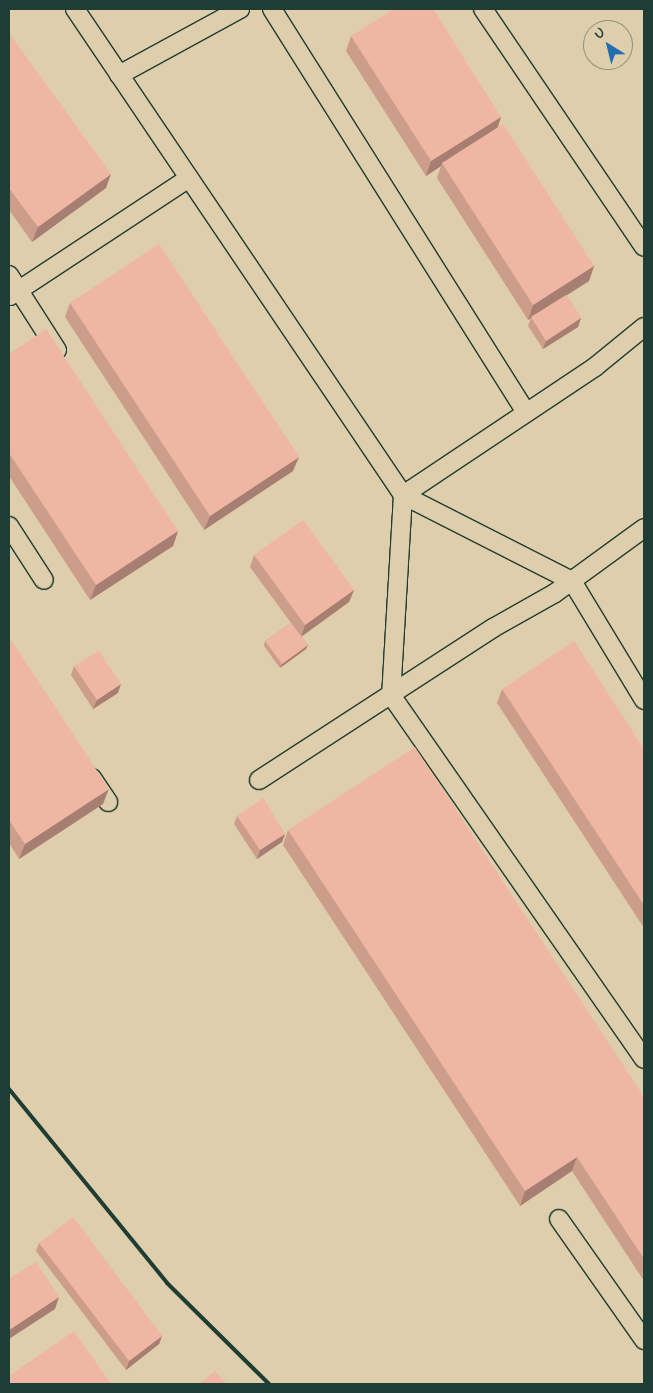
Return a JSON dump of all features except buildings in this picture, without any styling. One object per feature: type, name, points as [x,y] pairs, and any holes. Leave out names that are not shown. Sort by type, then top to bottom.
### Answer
[{"type":"lane","points":[[75,9],[404,495],[572,581],[641,689]]},
{"type":"lane","points":[[119,75],[240,9]]},
{"type":"lane","points":[[272,9],[526,413]]},
{"type":"lane","points":[[483,9],[644,247]]},
{"type":"lane","points":[[14,293],[189,178]]},
{"type":"lane","points":[[9,275],[14,293],[66,364]]},
{"type":"lane","points":[[404,495],[595,367],[644,327]]},
{"type":"lane","points":[[404,495],[391,696],[644,1059]]},
{"type":"lane","points":[[9,526],[44,580]]},
{"type":"lane","points":[[259,780],[572,581],[644,528]]},
{"type":"lane","points":[[82,761],[108,802]]},
{"type":"lane","points":[[559,1219],[644,1340]]},
{"type":"railway","points":[[9,1089],[167,1283],[269,1384]]}]
